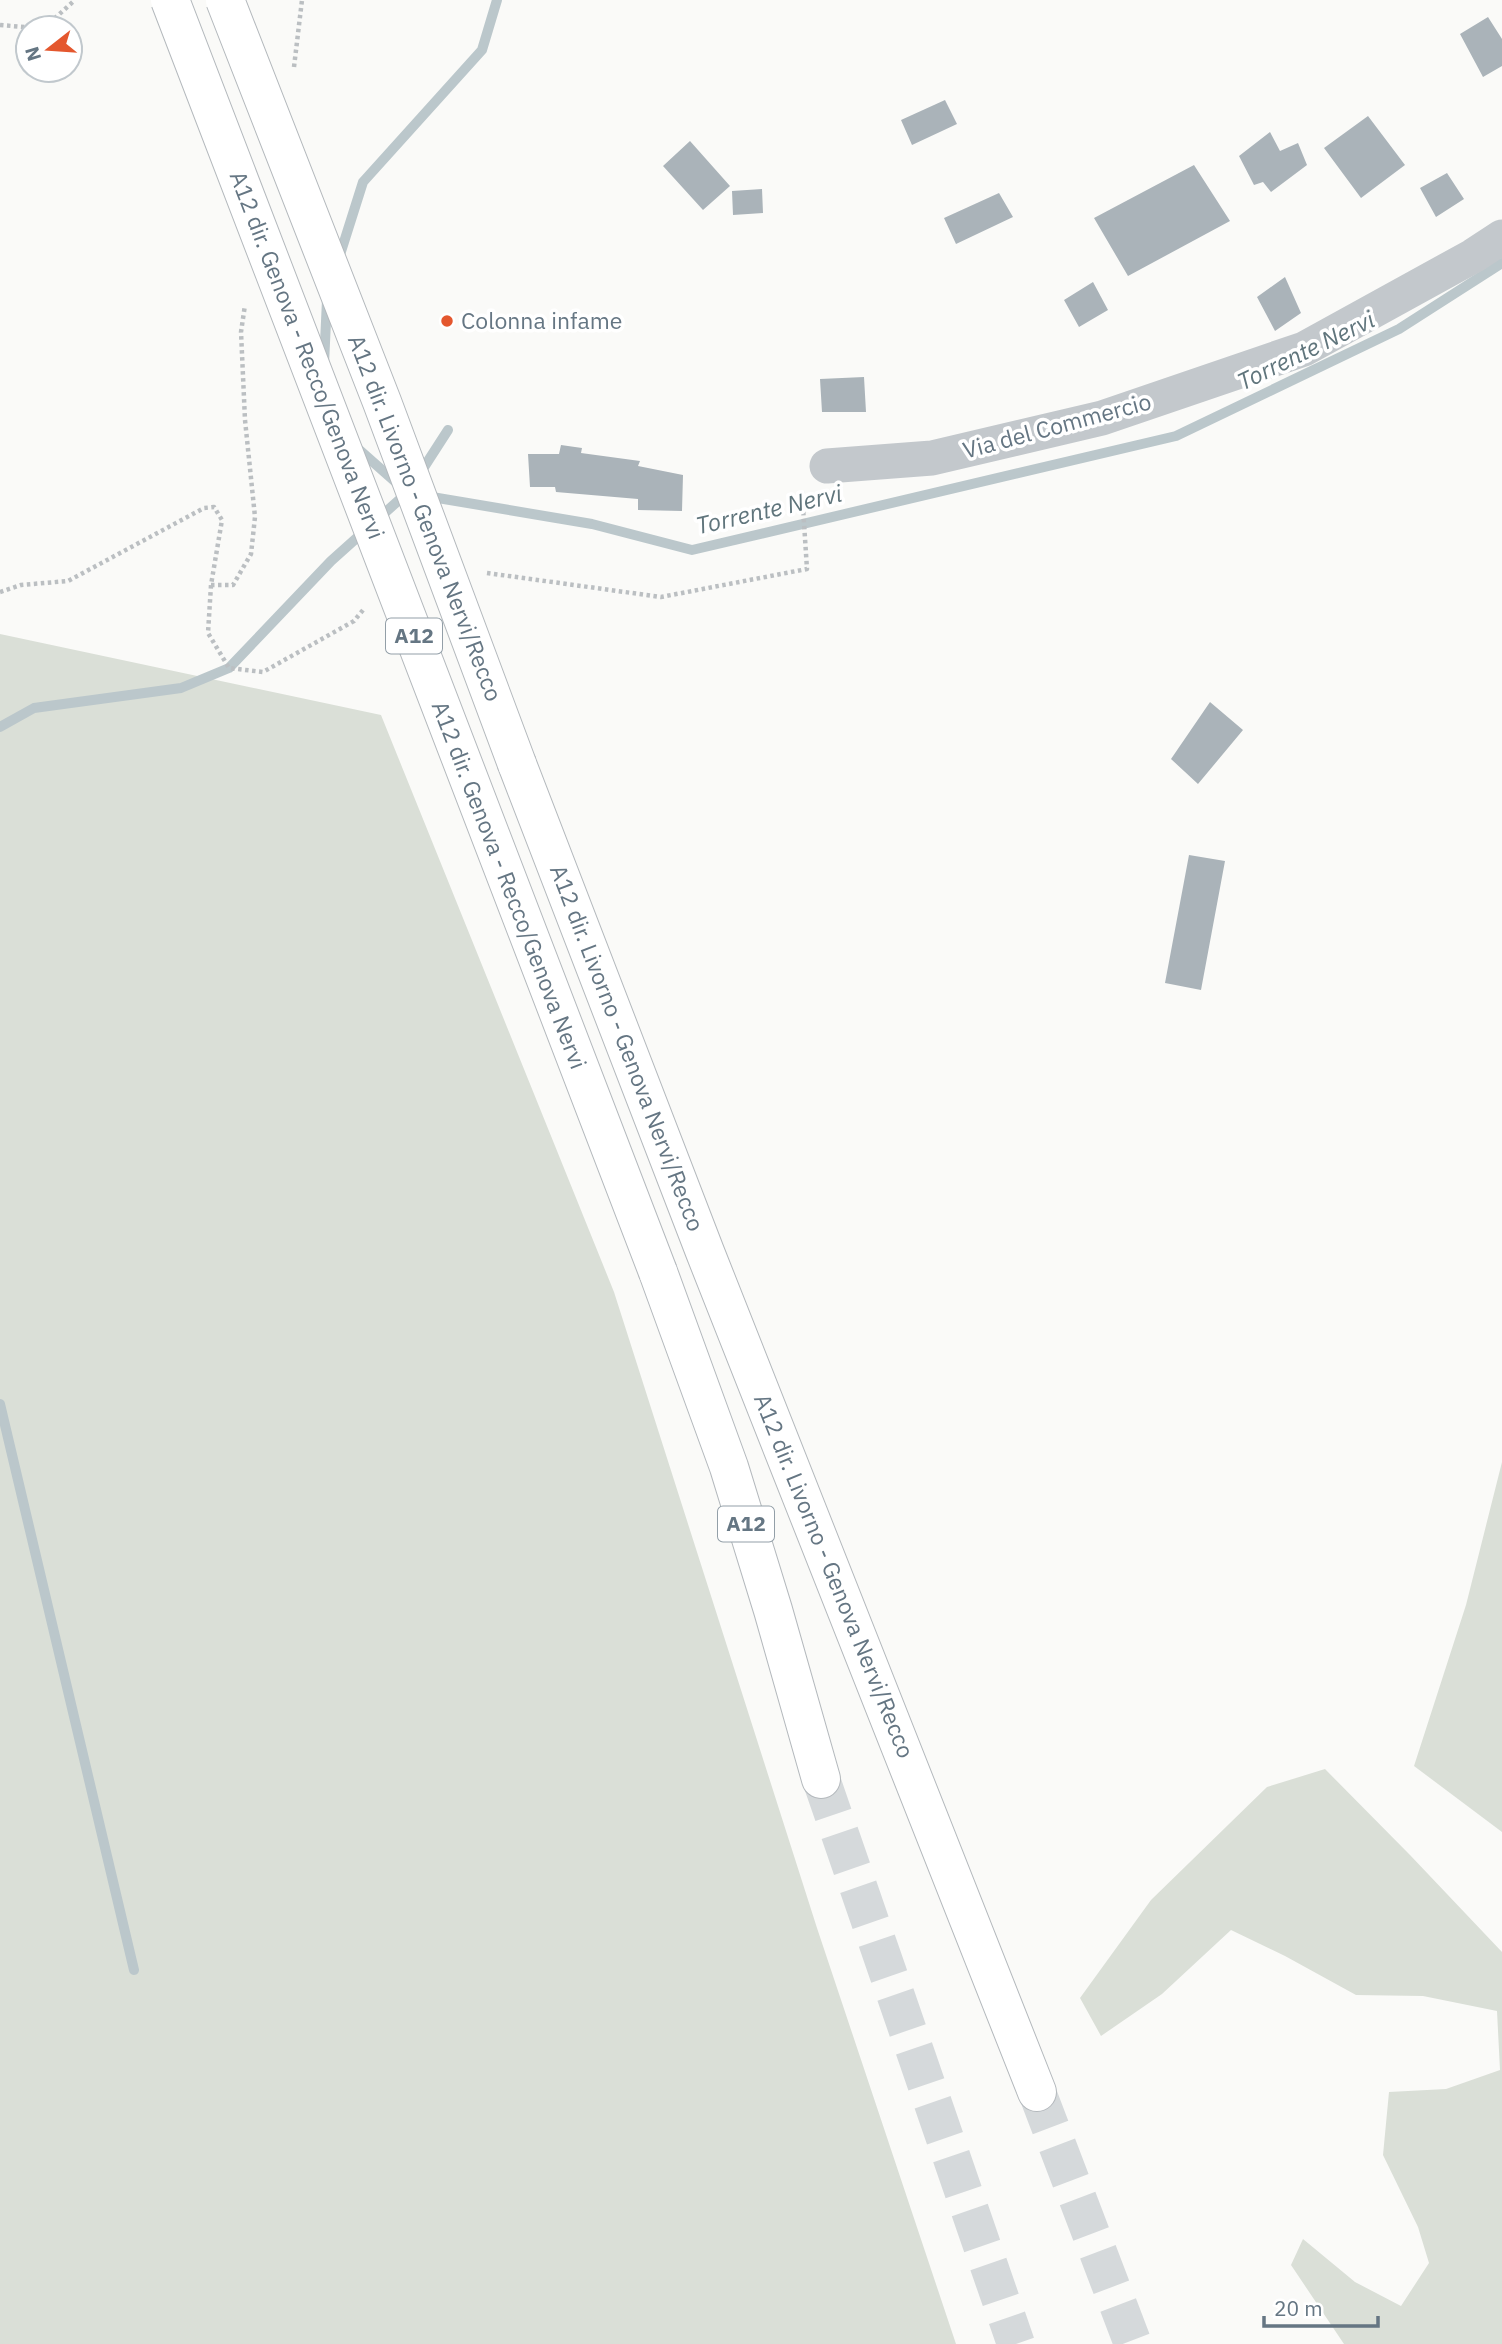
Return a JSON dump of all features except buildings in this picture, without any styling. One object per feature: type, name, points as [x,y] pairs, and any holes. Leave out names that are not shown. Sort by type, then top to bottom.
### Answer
[{"type":"highway","name":"A12 dir. Genova - Recco/Genova Nervi","points":[[170,0],[659,1272],[729,1467],[821,1779]]},
{"type":"highway","name":"A12 dir. Livorno - Genova Nervi/Recco","points":[[225,0],[382,402],[512,751],[705,1252],[1037,2092]]},
{"type":"street","name":"Via del Commercio","points":[[827,467],[932,458],[1114,414],[1304,349],[1474,256],[1502,237]]},
{"type":"path","points":[[60,14],[75,0]]},
{"type":"shaded area","points":[[0,634],[381,715],[614,1292],[817,1928],[956,2344],[0,2344]]},
{"type":"shaded area","points":[[1502,1462],[1502,1832],[1414,1766],[1466,1605]]},
{"type":"shaded area","points":[[1325,1769],[1502,1952],[1502,2344],[1344,2344],[1291,2265],[1303,2239],[1355,2282],[1401,2306],[1429,2263],[1418,2227],[1383,2155],[1389,2092],[1446,2089],[1500,2070],[1497,2011],[1423,1996],[1356,1995],[1231,1930],[1162,1994],[1101,2036],[1080,1998],[1151,1900],[1267,1787]]},
{"type":"waterway","name":"Torrente Nervi","points":[[338,261],[363,182],[482,50],[497,0]]},
{"type":"waterway","name":"Torrente Nervi","points":[[426,496],[592,524],[692,550],[1176,436],[1399,329],[1502,263]]},
{"type":"waterway","name":"Torrente Nervi","points":[[324,364],[327,300]]},
{"type":"waterway","points":[[419,475],[448,430]]},
{"type":"waterway","name":"Torrente Nervi","points":[[356,447],[399,485]]},
{"type":"waterway","points":[[0,727],[34,708],[181,688],[229,668],[331,561],[408,492]]},
{"type":"waterway","points":[[0,1404],[134,1970]]},
{"type":"tunnel","points":[[821,1779],[1016,2344]]},
{"type":"tunnel","points":[[1037,2092],[1133,2344]]},
{"type":"place","name":"Colonna infame","points":[[447,321]]}]
